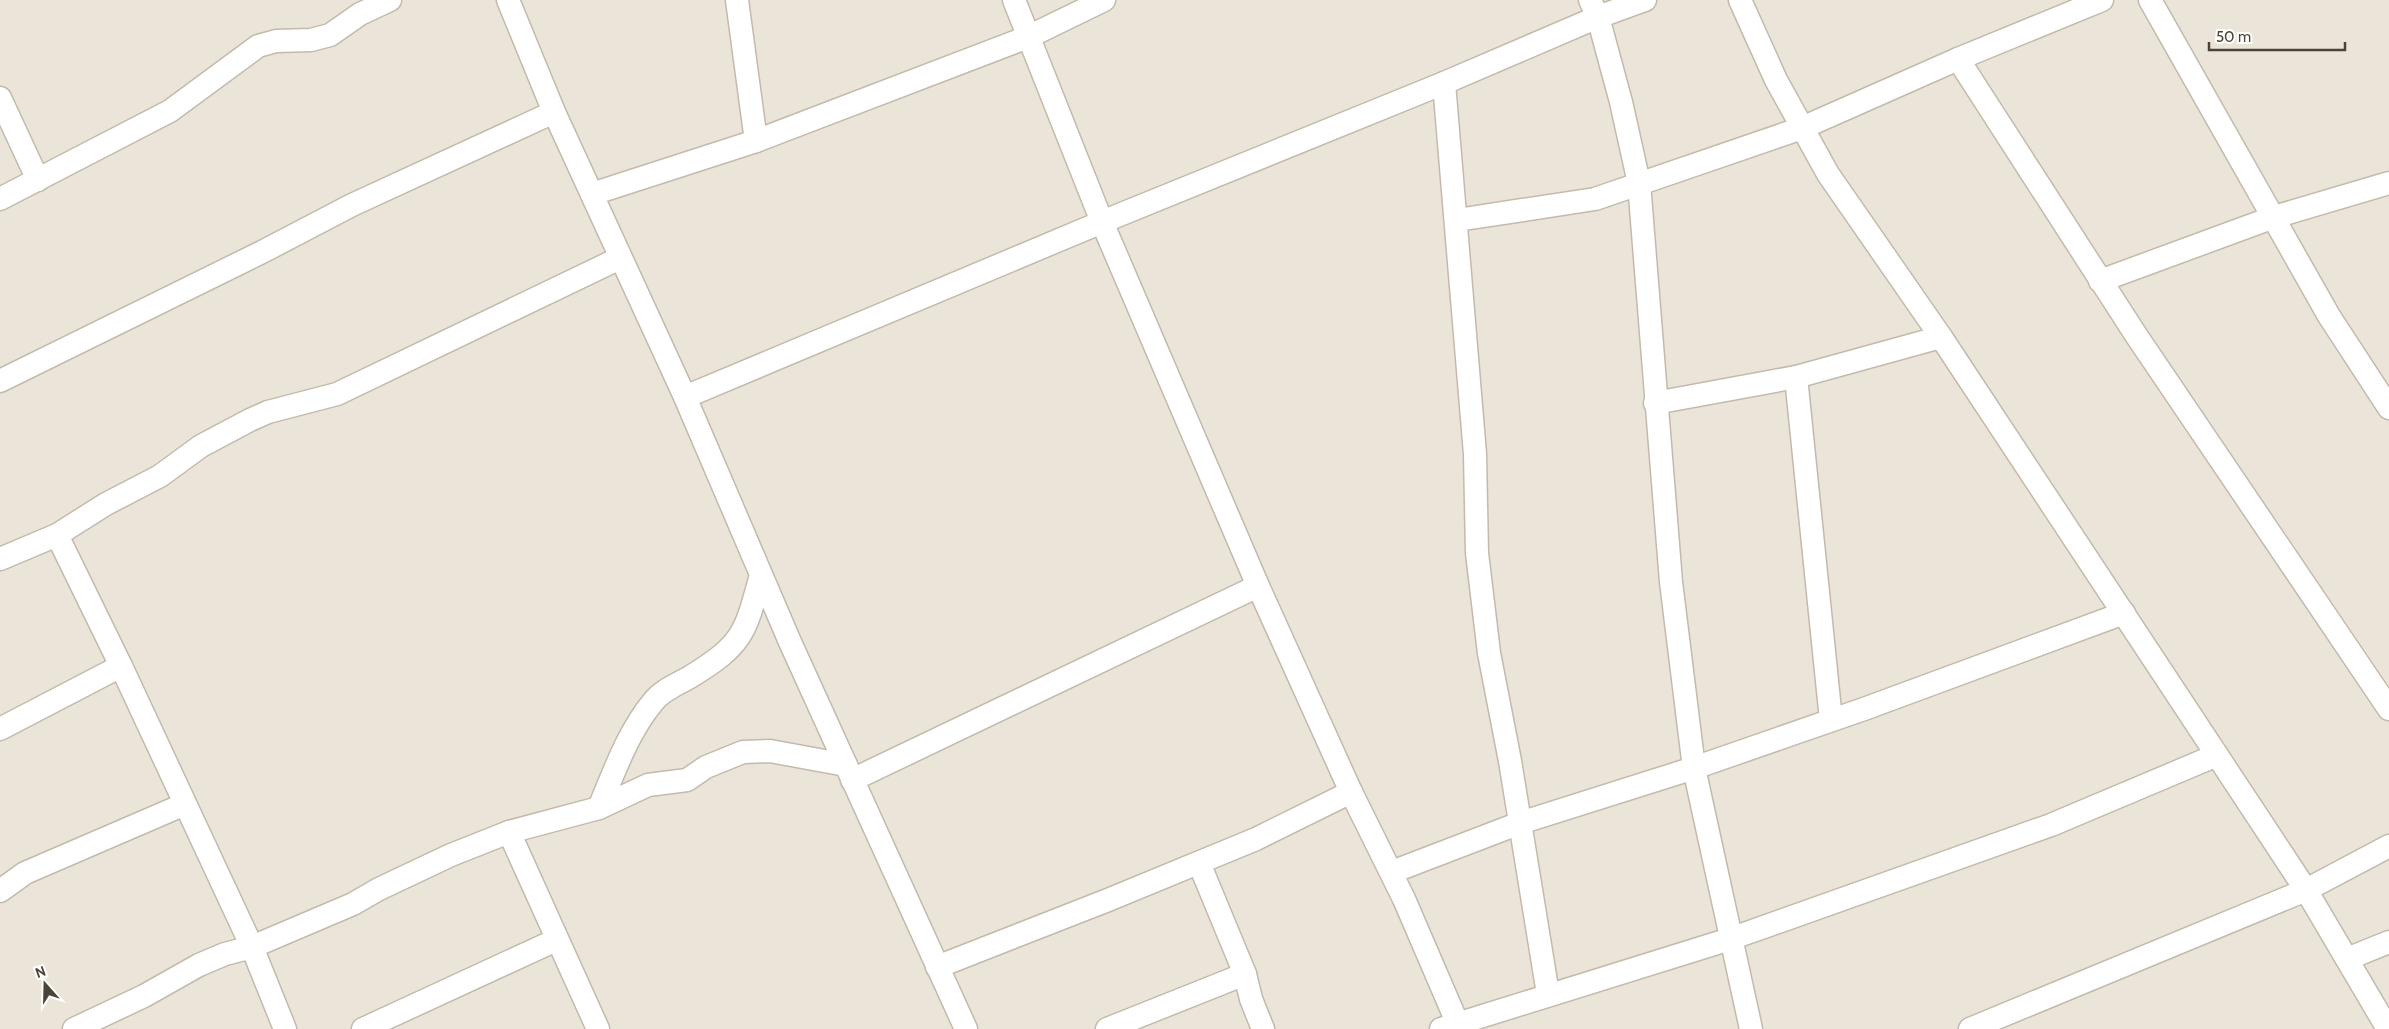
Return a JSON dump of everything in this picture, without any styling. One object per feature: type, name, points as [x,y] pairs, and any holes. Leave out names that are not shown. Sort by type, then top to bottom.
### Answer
[{"type":"street","points":[[0,199],[170,111],[258,46],[276,41],[300,41],[330,35],[360,14],[390,0]]},
{"type":"street","points":[[508,0],[554,112],[686,397],[761,575],[966,1029]]},
{"type":"street","points":[[737,0],[756,141]]},
{"type":"street","points":[[1014,0],[1102,222],[1258,586],[1351,792],[1392,872],[1453,1027],[1548,994],[1730,939],[2051,825],[2217,755]]},
{"type":"street","points":[[592,194],[756,141],[1028,36],[1104,0]]},
{"type":"street","points":[[686,397],[1102,222],[1444,83],[1594,8],[1644,0]]},
{"type":"street","points":[[1740,0],[1776,80],[1828,174],[1941,337],[2306,890],[2388,1029]]},
{"type":"street","points":[[1456,220],[1594,199],[1639,184],[1802,128],[1958,59],[2102,0]]},
{"type":"street","points":[[2150,0],[2274,217],[2328,316],[2389,408]]},
{"type":"street","points":[[1594,8],[1621,102],[1639,184],[1655,404],[1671,582],[1694,768],[1751,1029]]},
{"type":"street","points":[[1958,59],[2024,159],[2100,281],[2389,709]]},
{"type":"street","points":[[1444,83],[1475,454],[1477,553],[1489,653],[1520,823],[1548,994]]},
{"type":"street","points":[[0,98],[38,180]]},
{"type":"street","points":[[0,381],[262,252],[352,205],[554,112]]},
{"type":"street","points":[[2100,281],[2274,217],[2389,183]]},
{"type":"street","points":[[0,560],[57,535],[106,504],[160,476],[200,446],[250,420],[268,412],[337,394],[620,258]]},
{"type":"street","points":[[1655,404],[1796,377],[1941,337]]},
{"type":"street","points":[[1796,377],[1830,720]]},
{"type":"street","points":[[57,535],[121,666],[252,947],[285,1029]]},
{"type":"street","points":[[599,808],[624,749],[652,703],[669,689],[719,659],[740,638],[745,628],[761,575]]},
{"type":"street","points":[[74,1029],[144,996],[225,954],[252,947],[353,904],[379,889],[451,855],[509,832],[599,808],[648,785],[687,780],[706,767],[743,752],[770,751],[849,772],[1258,586]]},
{"type":"street","points":[[1392,872],[1520,823],[1694,768],[1935,684],[2124,613]]},
{"type":"street","points":[[0,729],[121,666]]},
{"type":"street","points":[[937,967],[1256,839],[1351,792]]},
{"type":"street","points":[[0,891],[25,873],[185,804]]},
{"type":"street","points":[[509,832],[556,940],[598,1029]]},
{"type":"street","points":[[1970,1029],[1996,1023],[2306,890],[2389,846]]},
{"type":"street","points":[[1199,863],[1245,974],[1251,999],[1263,1029]]},
{"type":"street","points":[[363,1029],[556,940]]},
{"type":"street","points":[[2347,959],[2389,942]]},
{"type":"street","points":[[1108,1029],[1245,974]]},
{"type":"shaded area","points":[[0,0],[2389,0],[2389,1029],[0,1029]]}]
